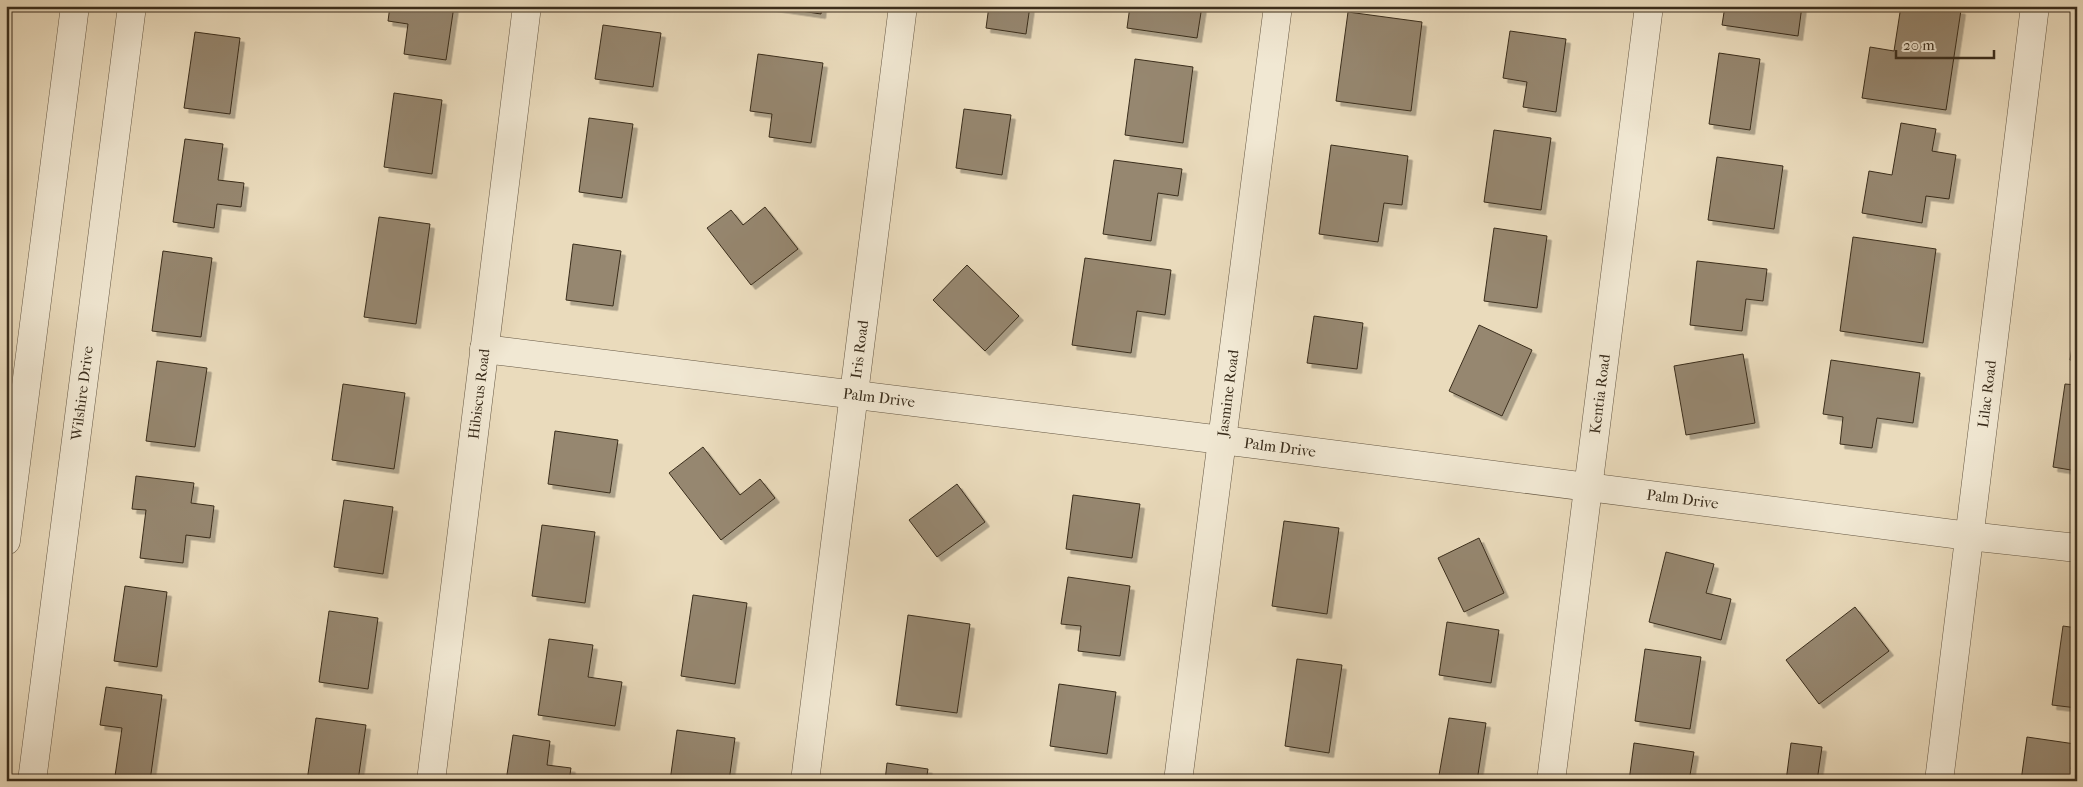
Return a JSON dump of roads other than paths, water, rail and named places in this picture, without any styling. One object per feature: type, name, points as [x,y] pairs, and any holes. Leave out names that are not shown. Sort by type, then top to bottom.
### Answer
[{"type":"street","points":[[6,541],[75,6]]},
{"type":"street","name":"Wilshire Drive","points":[[32,781],[132,6]]},
{"type":"street","name":"Hibiscus Road","points":[[431,781],[527,6]]},
{"type":"street","name":"Iris Road","points":[[805,781],[903,6]]},
{"type":"street","name":"Jasmine Road","points":[[1178,781],[1220,440],[1278,6]]},
{"type":"street","name":"Kentia Road","points":[[1551,781],[1590,487],[1649,6]]},
{"type":"street","name":"Lilac Road","points":[[1939,781],[2035,6]]},
{"type":"street","name":"Palm Drive","points":[[484,349],[2077,548]]}]
